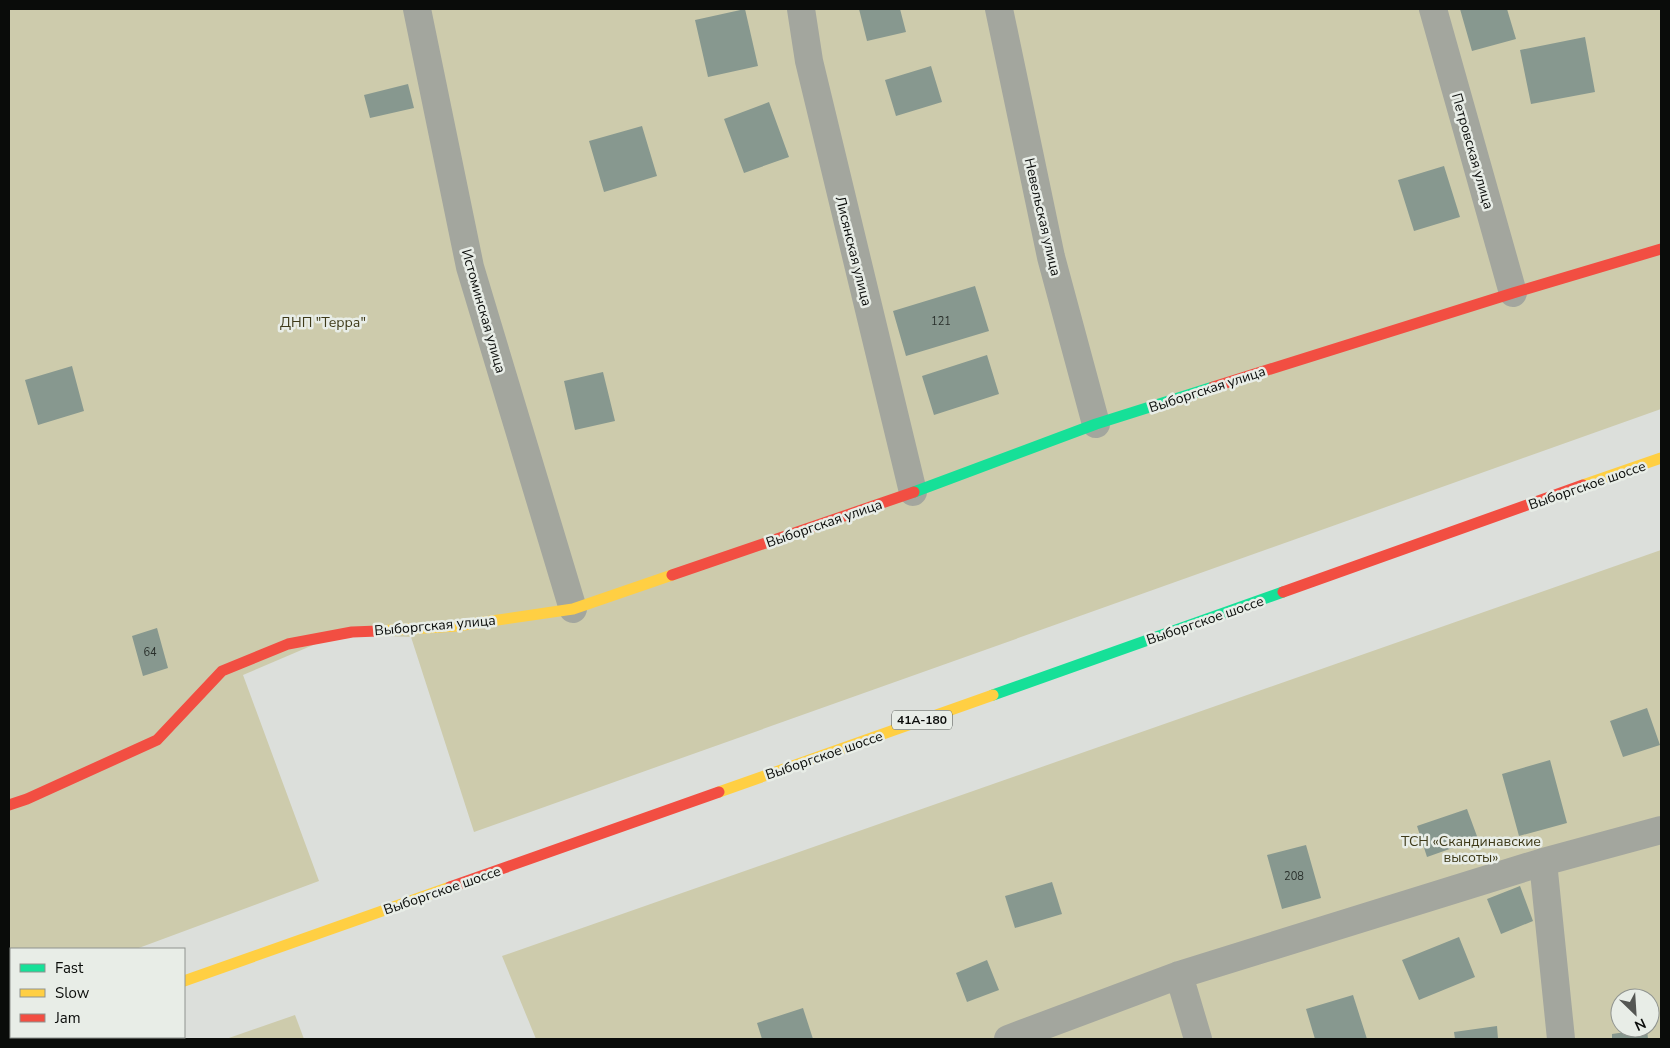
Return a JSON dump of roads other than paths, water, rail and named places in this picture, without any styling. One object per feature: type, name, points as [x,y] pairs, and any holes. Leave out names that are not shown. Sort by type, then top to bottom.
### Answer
[{"type":"street","name":"Истоминская улица","points":[[417,9],[470,267],[573,608]]},
{"type":"street","name":"Лисянская улица","points":[[801,9],[813,80],[913,492]]},
{"type":"street","name":"Невельская улица","points":[[998,9],[1051,257],[1096,424]]},
{"type":"street","name":"Петровская улица","points":[[1433,9],[1513,293]]},
{"type":"street","name":"Выборгская улица","points":[[9,803],[27,799],[156,740],[222,671],[288,644],[352,632],[457,626],[573,608],[913,492],[1096,424],[1513,293],[1661,250]]},
{"type":"street","name":"Выборгское шоссе","points":[[185,981],[1661,458]]},
{"type":"street","points":[[1008,1039],[1179,974],[1543,862],[1661,830]]},
{"type":"street","points":[[1543,862],[1561,1039]]},
{"type":"street","points":[[1179,974],[1198,1039]]},
{"type":"park label","name":"ДНП \"Терра\"","points":[[323,322]]},
{"type":"park label","name":"ТСН «Скандинавские высоты»","points":[[1471,850]]}]
